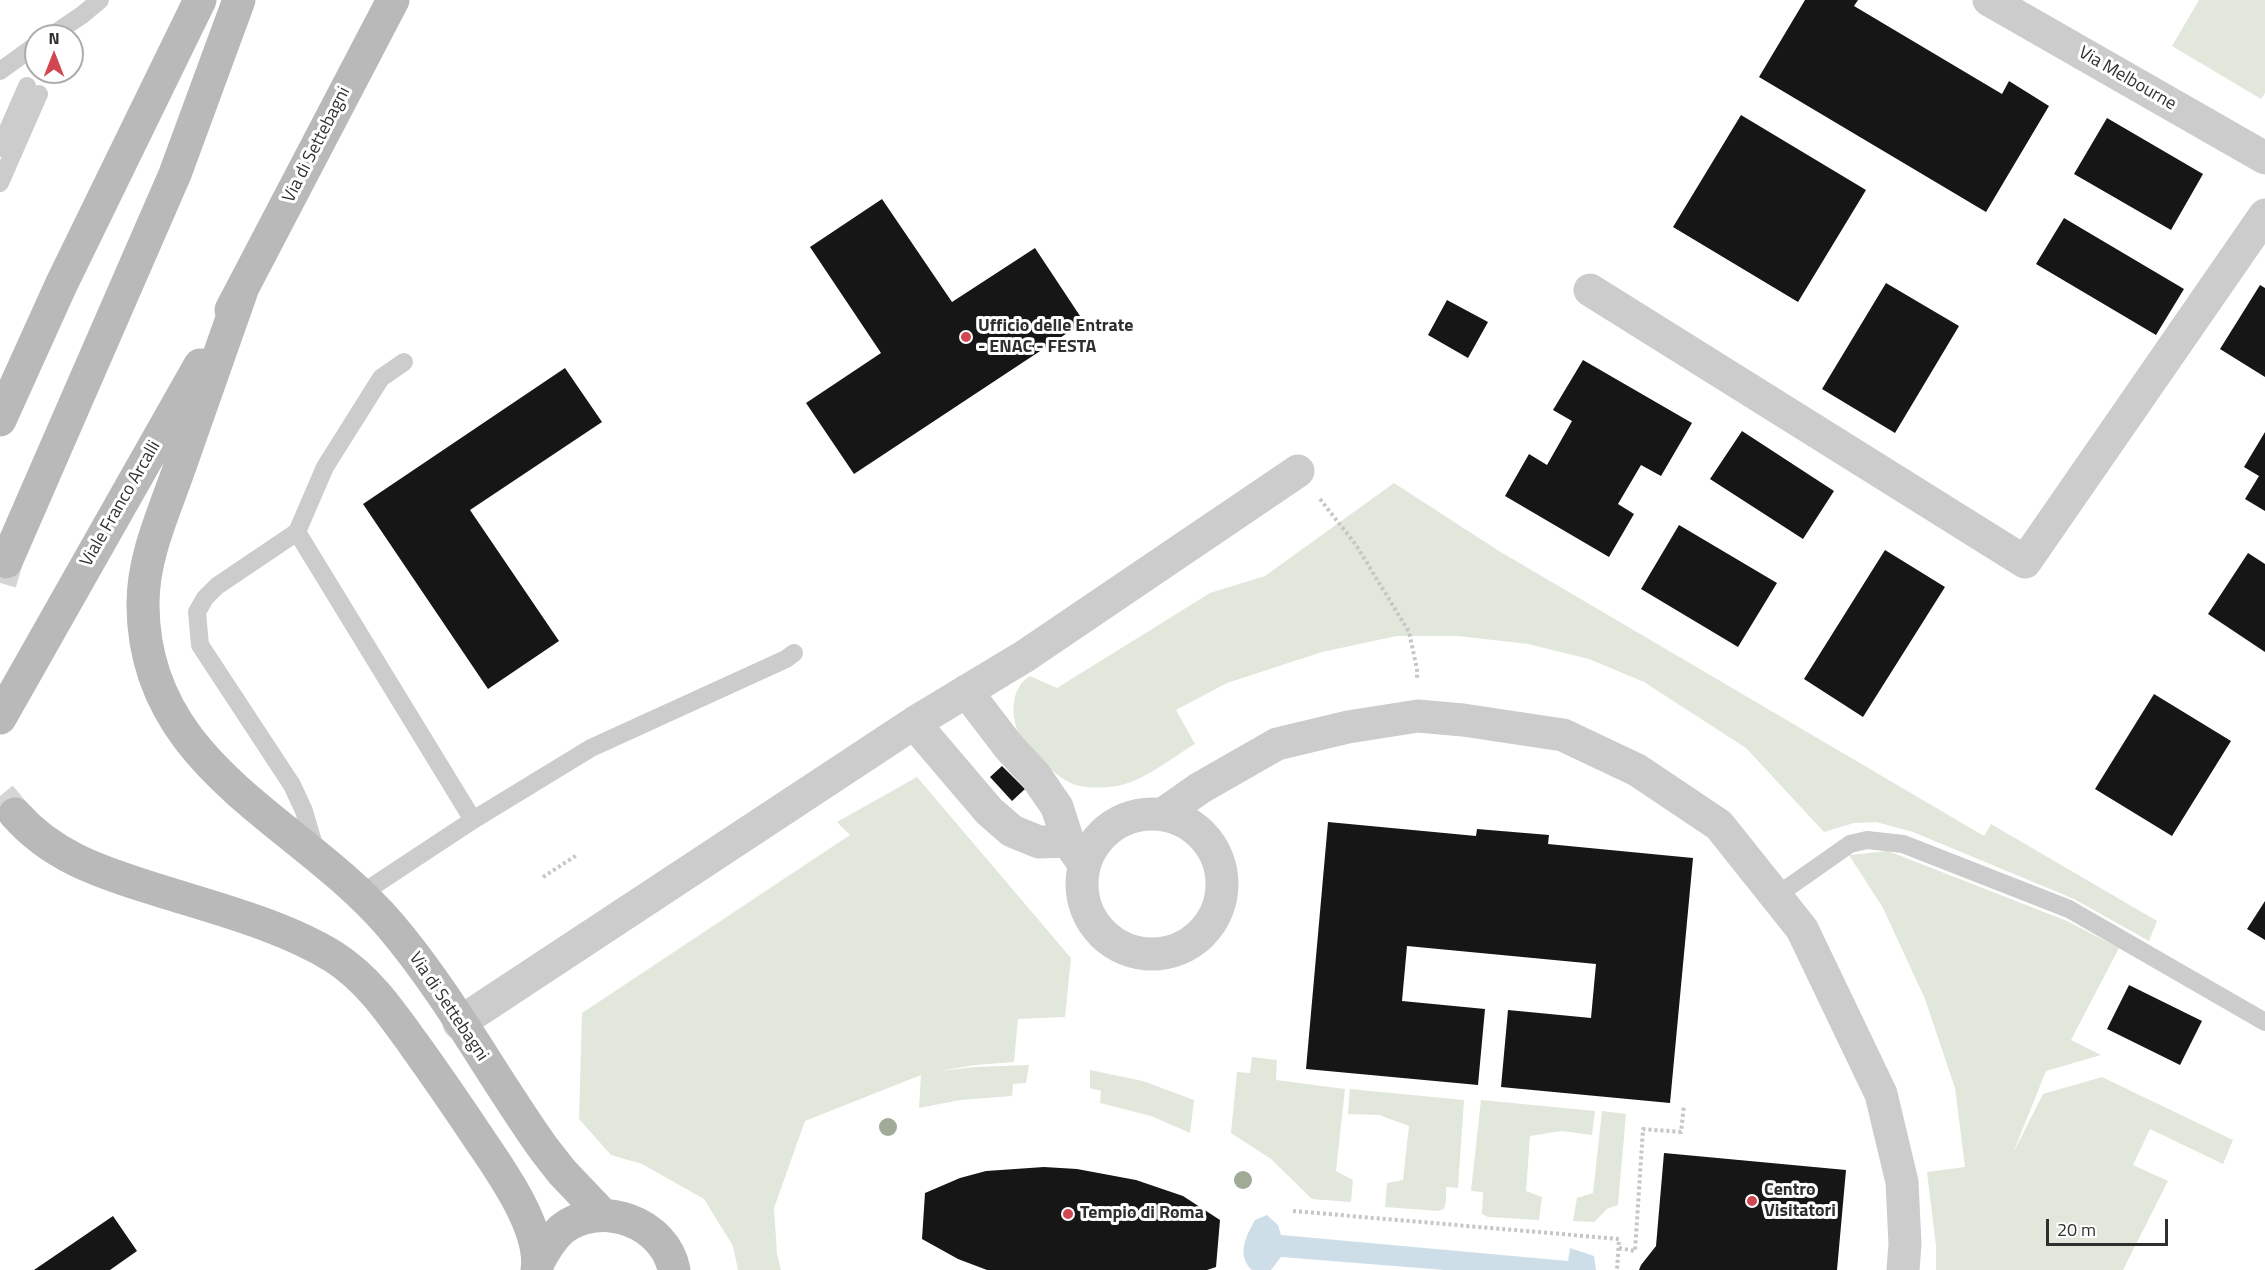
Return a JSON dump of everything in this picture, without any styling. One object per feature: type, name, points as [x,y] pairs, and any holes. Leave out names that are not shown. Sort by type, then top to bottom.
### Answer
[{"type":"street","points":[[0,420],[61,285],[200,0]]},
{"type":"street","points":[[6,562],[175,174],[239,0]]},
{"type":"street","name":"Via di Settebagni","points":[[393,0],[242,290],[150,554],[145,579],[144,620],[148,650],[154,672],[174,719],[196,750],[271,819],[316,854],[361,894],[417,959],[544,1149],[562,1172],[603,1215]]},
{"type":"street","name":"Via Melbourne","points":[[1989,0],[2265,158]]},
{"type":"street","points":[[1590,290],[2025,562],[2265,215]]},
{"type":"street","name":"Viale Franco Arcalli","points":[[0,718],[242,290]]},
{"type":"street","points":[[459,1023],[914,723],[1025,656],[1298,471]]},
{"type":"street","points":[[914,723],[988,811],[1012,831],[1039,842],[1076,853],[1093,846],[1106,830],[1123,819],[1143,814],[1163,814],[1182,819],[1199,830],[1212,846],[1221,864],[1223,884],[1220,904],[1212,922],[1198,937],[1182,948],[1162,954],[1142,954],[1123,948],[1106,937],[1093,922],[1084,904],[1076,853],[1057,807],[1035,775],[1009,747],[966,691]]},
{"type":"street","points":[[1163,814],[1200,788],[1277,744],[1348,727],[1418,716],[1463,720],[1563,735],[1637,770],[1719,825],[1802,929],[1881,1094],[1902,1182],[1904,1270]]},
{"type":"street","points":[[15,814],[61,854],[88,867],[222,911],[312,945],[364,980],[401,1026],[486,1148],[530,1222],[537,1267]]},
{"type":"street","points":[[537,1267],[548,1244],[563,1229],[582,1219],[603,1215],[625,1218],[645,1228],[662,1243],[674,1270]]},
{"type":"lane","points":[[69,24],[100,0]]},
{"type":"lane","points":[[0,70],[24,53]]},
{"type":"lane","points":[[0,148],[33,90],[0,183]]},
{"type":"lane","points":[[316,854],[303,811],[292,785],[201,645],[197,612],[204,598],[217,586],[297,532],[325,467],[381,378],[404,362]]},
{"type":"lane","points":[[297,532],[473,819]]},
{"type":"lane","points":[[361,894],[473,819],[591,748],[794,653]]},
{"type":"lane","points":[[1776,896],[1850,844],[1883,840],[1903,844],[2068,909],[2265,1022]]},
{"type":"path","points":[[1298,471],[1356,545],[1409,632],[1417,669],[1418,716]]},
{"type":"path","points":[[543,877],[577,855]]},
{"type":"path","points":[[1619,1248],[1635,1251],[1643,1129],[1681,1132],[1684,1105]]},
{"type":"path","points":[[1293,1211],[1619,1239],[1617,1270]]},
{"type":"shaded area","points":[[2199,0],[2265,0],[2265,93],[2261,99],[2172,46]]},
{"type":"shaded area","points":[[1394,483],[1499,551],[1984,836],[1991,824],[2157,921],[2149,941],[2074,899],[1913,832],[1876,822],[1854,823],[1824,832],[1746,748],[1644,682],[1589,659],[1528,644],[1458,636],[1397,636],[1322,652],[1227,683],[1176,710],[1195,744],[1143,777],[1120,785],[1092,788],[1069,782],[1044,764],[1028,748],[1016,726],[1014,702],[1019,687],[1030,676],[1057,688],[1210,593],[1265,576]]},
{"type":"shaded area","points":[[917,777],[1071,958],[1065,1017],[1018,1019],[1014,1062],[939,1071],[1029,1065],[1026,1083],[1013,1084],[1012,1096],[960,1100],[919,1108],[921,1075],[805,1121],[774,1208],[777,1254],[781,1270],[738,1270],[733,1246],[704,1199],[642,1164],[611,1155],[579,1119],[582,1013],[850,835],[837,822]]},
{"type":"shaded area","points":[[1888,851],[2067,921],[2119,948],[2071,1040],[2101,1055],[2046,1071],[2013,1153],[2043,1094],[2102,1077],[2233,1140],[2223,1164],[2150,1129],[2133,1165],[2168,1181],[2123,1270],[1936,1270],[1936,1246],[1927,1172],[1965,1167],[1955,1088],[1925,999],[1883,908],[1849,855]]},
{"type":"shaded area","points":[[1252,1057],[1277,1060],[1276,1080],[1345,1089],[1336,1171],[1353,1180],[1351,1202],[1312,1199],[1271,1159],[1231,1133],[1237,1072],[1250,1073]]},
{"type":"shaded area","points":[[1090,1070],[1143,1081],[1194,1100],[1190,1133],[1151,1116],[1100,1103],[1101,1091],[1090,1088]]},
{"type":"shaded area","points":[[1350,1089],[1464,1100],[1458,1188],[1446,1187],[1444,1209],[1438,1211],[1385,1207],[1387,1183],[1403,1180],[1409,1126],[1379,1115],[1348,1114]]},
{"type":"shaded area","points":[[1481,1100],[1595,1111],[1592,1135],[1561,1131],[1530,1136],[1526,1191],[1542,1197],[1539,1220],[1488,1217],[1482,1214],[1483,1192],[1471,1191]]},
{"type":"shaded area","points":[[1602,1111],[1626,1114],[1618,1205],[1607,1209],[1594,1222],[1573,1221],[1577,1198],[1593,1193]]},
{"type":"shaded area","points":[[1267,1215],[1278,1225],[1281,1235],[1568,1261],[1570,1248],[1594,1256],[1596,1270],[1445,1270],[1281,1257],[1271,1270],[1252,1270],[1244,1258],[1244,1245],[1255,1220]]},
{"type":"building","points":[[1805,0],[1858,0],[1854,6],[2002,94],[2009,81],[2049,106],[1986,212],[1759,77]]},
{"type":"building","points":[[1741,115],[1866,190],[1798,302],[1673,227]]},
{"type":"building","points":[[2107,118],[2203,174],[2171,230],[2074,174]]},
{"type":"building","name":"Ufficio delle Entrate - ENAC - FESTA","points":[[882,199],[952,302],[1035,248],[1084,322],[854,474],[806,403],[881,353],[810,247]]},
{"type":"building","points":[[2064,218],[2184,289],[2156,335],[2036,264]]},
{"type":"building","points":[[1886,283],[1959,326],[1895,433],[1822,389]]},
{"type":"building","points":[[2260,285],[2265,288],[2265,377],[2220,349]]},
{"type":"building","points":[[1447,300],[1488,322],[1468,358],[1428,335]]},
{"type":"building","points":[[1583,360],[1692,423],[1661,476],[1641,465],[1618,504],[1634,514],[1609,557],[1505,496],[1529,454],[1547,465],[1572,421],[1553,410]]},
{"type":"building","points":[[565,368],[602,422],[470,510],[559,641],[488,689],[363,504]]},
{"type":"building","points":[[1742,431],[1834,491],[1803,539],[1710,479]]},
{"type":"building","points":[[2265,432],[2265,511],[2245,499],[2259,476],[2244,467]]},
{"type":"building","points":[[1679,525],[1777,583],[1738,647],[1641,589]]},
{"type":"building","points":[[1885,550],[1945,587],[1863,717],[1804,679]]},
{"type":"building","points":[[2248,553],[2265,564],[2265,652],[2208,614]]},
{"type":"building","points":[[2154,694],[2231,741],[2172,836],[2095,789]]},
{"type":"building","points":[[1002,766],[1025,789],[1012,801],[990,777]]},
{"type":"building","points":[[1328,822],[1476,836],[1477,829],[1549,835],[1548,844],[1693,858],[1670,1103],[1501,1087],[1508,1010],[1591,1018],[1596,964],[1407,946],[1402,1001],[1485,1009],[1478,1085],[1306,1069]]},
{"type":"building","points":[[2265,901],[2265,940],[2247,929]]},
{"type":"building","points":[[2129,985],[2202,1021],[2180,1065],[2107,1029]]},
{"type":"building","name":"Centro Visitatori","points":[[1664,1153],[1846,1170],[1837,1270],[1639,1270],[1656,1246]]},
{"type":"building","name":"Tempio di Roma","points":[[1044,1167],[1077,1169],[1136,1180],[1183,1196],[1220,1220],[1216,1267],[1207,1270],[987,1270],[958,1259],[922,1239],[925,1193],[960,1178],[986,1171]]},
{"type":"building","points":[[113,1216],[137,1251],[110,1270],[34,1270]]},
{"type":"tunnel","points":[[0,583],[6,562]]},
{"type":"tunnel","points":[[0,796],[15,814]]},
{"type":"place","name":"Ufficio delle Entrate - ENAC - FESTA","points":[[966,337]]},
{"type":"place","name":"Centro Visitatori","points":[[1752,1201]]},
{"type":"place","name":"Tempio di Roma","points":[[1068,1214]]}]
